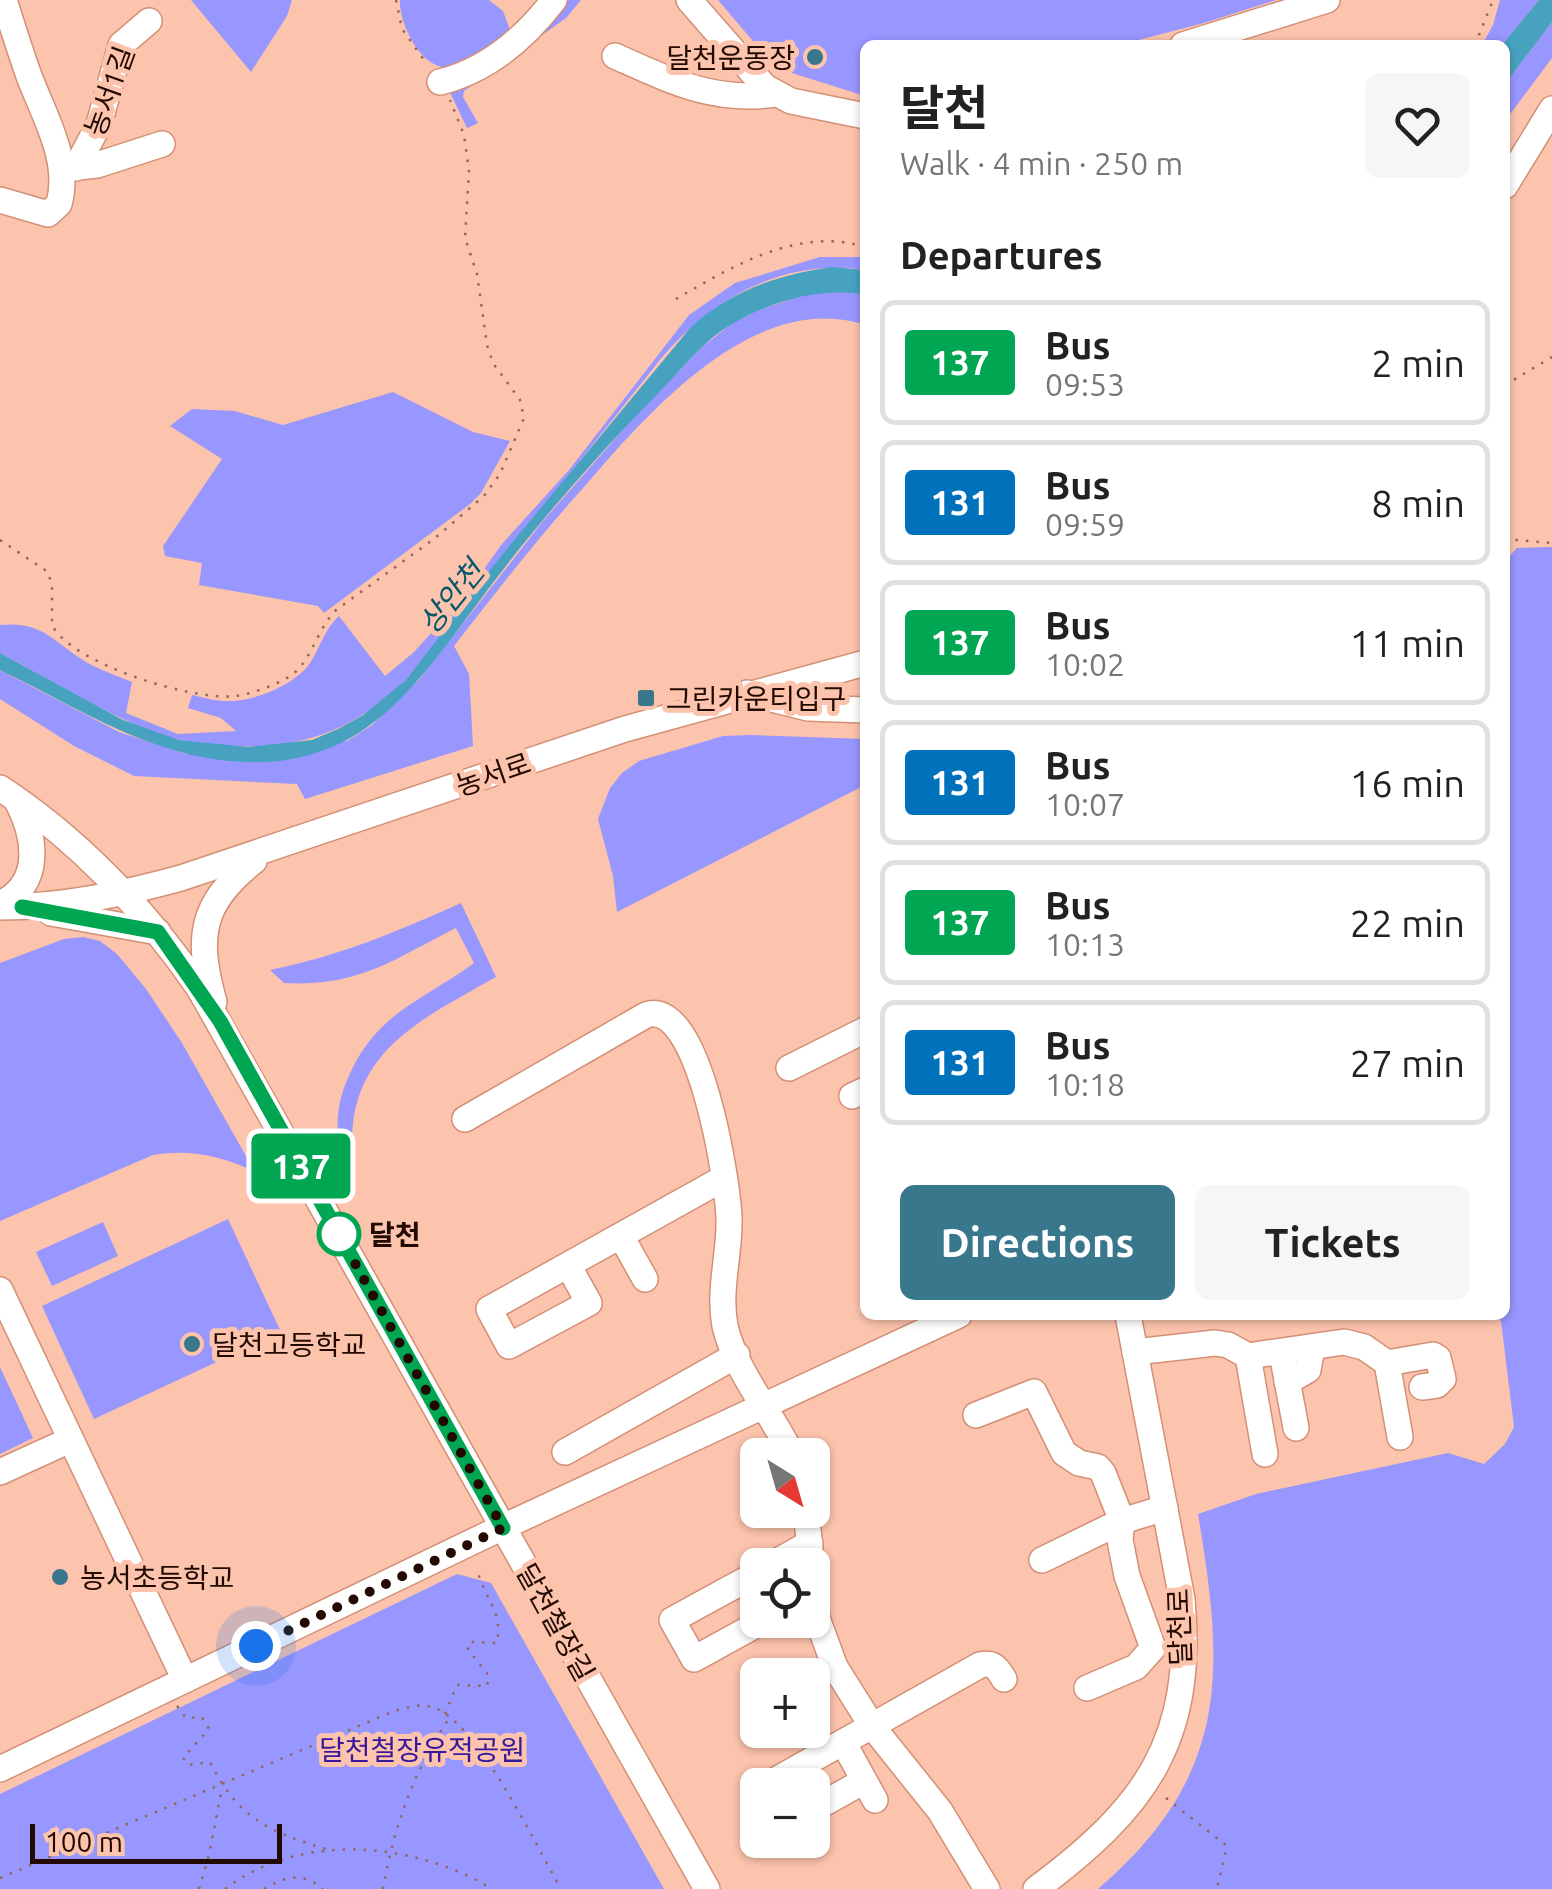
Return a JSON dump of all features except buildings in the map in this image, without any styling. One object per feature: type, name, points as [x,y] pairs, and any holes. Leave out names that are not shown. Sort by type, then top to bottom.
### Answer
[{"type":"street","name":"농서1길","points":[[4,0],[10,49],[69,168]]},
{"type":"street","points":[[440,82],[477,70],[533,27],[554,0]]},
{"type":"street","points":[[689,0],[765,87],[811,106],[860,115]]},
{"type":"street","points":[[1199,40],[1327,0]]},
{"type":"street","name":"농서1길","points":[[0,200],[44,214],[53,211],[61,200],[69,168],[104,112],[121,45],[149,21]]},
{"type":"street","points":[[615,56],[714,95],[777,94]]},
{"type":"street","points":[[1510,178],[1552,109]]},
{"type":"street","name":"농서1길","points":[[69,168],[121,158],[162,144]]},
{"type":"street","name":"농서로","points":[[7,906],[124,893],[265,852],[626,728],[860,664]]},
{"type":"street","points":[[747,693],[808,708],[860,710]]},
{"type":"street","points":[[7,792],[84,854],[124,893],[158,932],[220,1021]]},
{"type":"street","points":[[7,792],[26,819],[33,850],[24,885],[7,906],[158,932]]},
{"type":"street","points":[[220,1021],[206,960],[210,908],[222,888],[265,852]]},
{"type":"street","points":[[466,1119],[560,1076],[646,1015],[666,1014],[682,1033],[708,1099],[724,1178],[730,1231],[723,1312],[737,1354],[781,1438]]},
{"type":"street","name":"달천철장길","points":[[220,1021],[707,1889]]},
{"type":"street","points":[[788,1068],[860,1032]]},
{"type":"street","points":[[568,1265],[724,1178]]},
{"type":"street","points":[[621,1236],[645,1279]]},
{"type":"street","points":[[0,1290],[181,1692]]},
{"type":"street","points":[[0,1769],[181,1692],[503,1528],[948,1320]]},
{"type":"street","name":"달천로","points":[[1036,1889],[1124,1814],[1154,1772],[1180,1688],[1185,1630],[1129,1320]]},
{"type":"street","points":[[1135,1352],[1215,1343],[1248,1356],[1356,1343],[1387,1363],[1433,1355],[1438,1358],[1443,1379],[1438,1386],[1422,1387]]},
{"type":"street","points":[[1296,1428],[1286,1373],[1308,1370],[1312,1346]]},
{"type":"street","points":[[565,1452],[737,1354]]},
{"type":"street","points":[[1248,1356],[1265,1454]]},
{"type":"street","points":[[1387,1363],[1400,1437]]},
{"type":"street","points":[[976,1415],[1030,1392],[1037,1394],[1064,1453],[1079,1463],[1098,1467],[1103,1473],[1122,1521],[1123,1560],[1153,1648],[1136,1667],[1088,1688]]},
{"type":"street","points":[[0,1472],[70,1440]]},
{"type":"street","points":[[1042,1560],[1122,1521],[1165,1508]]},
{"type":"street","points":[[808,1528],[818,1618],[826,1645],[852,1698],[925,1789],[987,1889]]},
{"type":"street","points":[[801,1548],[810,1543]]},
{"type":"street","points":[[740,1589],[672,1620],[694,1659],[740,1638]]},
{"type":"street","points":[[797,1768],[980,1665],[996,1666],[1004,1679]]},
{"type":"street","points":[[830,1804],[870,1790],[843,1742]]},
{"type":"path","points":[[0,540],[48,572],[52,625],[72,646],[134,677],[231,697],[272,685],[298,670],[336,610],[444,532],[484,496],[500,474],[524,412],[520,400],[492,363],[487,345],[477,274],[466,238],[468,171],[464,135],[440,82],[402,29],[396,0]]},
{"type":"path","points":[[1477,40],[1493,0]]},
{"type":"path","points":[[676,299],[714,276],[780,249],[837,240],[860,245]]},
{"type":"path","points":[[1510,382],[1552,357]]},
{"type":"path","points":[[1510,539],[1552,542]]},
{"type":"path","points":[[445,1714],[457,1685],[487,1686],[489,1676],[468,1649],[469,1642],[498,1643],[501,1622],[480,1584],[477,1568]]},
{"type":"path","points":[[181,1692],[186,1718],[202,1717],[210,1729],[183,1758],[188,1765],[210,1762],[222,1786],[244,1814],[270,1830],[331,1851]]},
{"type":"path","points":[[0,1878],[394,1711],[418,1705],[434,1707],[474,1740],[561,1889]]},
{"type":"path","points":[[383,1889],[390,1851],[415,1776],[450,1717]]},
{"type":"path","points":[[198,1889],[210,1855],[222,1786]]},
{"type":"path","points":[[1166,1798],[1227,1846],[1218,1889]]},
{"type":"path","points":[[225,1889],[273,1865],[331,1851],[390,1851],[441,1863],[492,1889]]},
{"type":"path","points":[[264,1889],[293,1876],[312,1879],[323,1889]]},
{"type":"green space","points":[[191,0],[292,0],[287,16],[251,72]]},
{"type":"green space","points":[[400,0],[489,0],[503,11],[513,38],[466,71],[438,66],[421,53],[410,36]]},
{"type":"green space","points":[[560,0],[581,0],[566,18],[464,91],[463,97],[478,123],[467,128],[448,88]]},
{"type":"green space","name":"달천운동장","points":[[718,0],[1276,0],[1138,40],[860,40],[860,94],[776,68]]},
{"type":"green space","points":[[1500,0],[1539,0],[1506,40],[1485,40]]},
{"type":"green space","points":[[1552,22],[1552,58],[1510,114],[1510,77]]},
{"type":"green space","points":[[820,257],[860,257],[860,270],[805,270],[777,277],[750,288],[701,319],[659,361],[406,680],[345,725],[278,745],[225,746],[178,740],[112,714],[0,653],[0,625],[35,628],[86,662],[132,682],[126,713],[178,734],[236,731],[221,718],[188,708],[192,695],[242,700],[286,684],[304,671],[339,616],[385,676],[413,653],[463,598],[502,544],[569,470],[689,315],[735,283]]},
{"type":"green space","points":[[833,290],[860,293],[860,324],[824,319],[783,325],[744,341],[707,365],[639,425],[567,506],[454,646],[469,674],[473,746],[305,799],[297,784],[134,776],[74,746],[0,699],[0,670],[119,732],[186,754],[347,741],[372,725],[419,680],[543,521],[701,348],[731,324],[794,298]]},
{"type":"green space","points":[[393,392],[473,432],[510,441],[481,493],[470,504],[324,613],[318,606],[199,585],[202,563],[165,556],[163,546],[222,459],[170,426],[192,409],[235,411],[283,425]]},
{"type":"green space","points":[[1552,547],[1552,1889],[1098,1889],[1141,1847],[1173,1805],[1195,1762],[1208,1719],[1213,1673],[1212,1624],[1198,1514],[1256,1494],[1448,1453],[1484,1464],[1505,1444],[1514,1427],[1500,1320],[1510,1320],[1510,556],[1517,548]]},
{"type":"green space","points":[[723,736],[860,739],[860,788],[617,912],[613,876],[598,819],[610,788],[639,761]]},
{"type":"green space","points":[[461,903],[496,977],[419,1022],[379,1060],[364,1083],[355,1111],[352,1143],[338,1134],[339,1108],[349,1075],[365,1048],[392,1018],[474,963],[456,928],[393,961],[334,981],[284,983],[270,970],[367,942]]},
{"type":"green space","points":[[83,937],[100,941],[117,954],[146,989],[182,1043],[255,1172],[206,1155],[153,1155],[0,1221],[0,963],[64,939]]},
{"type":"green space","points":[[228,1219],[281,1332],[94,1419],[42,1306]]},
{"type":"green space","points":[[103,1222],[118,1256],[52,1286],[36,1252]]},
{"type":"green space","points":[[0,1367],[33,1438],[0,1454]]},
{"type":"green space","name":"달천철장유적공원","points":[[457,1574],[491,1583],[664,1889],[0,1889],[0,1794]]},
{"type":"water","points":[[1539,0],[1552,0],[1552,22],[1510,77],[1510,40],[1506,40]]},
{"type":"water","points":[[832,267],[860,270],[860,294],[814,294],[781,302],[715,335],[554,507],[418,680],[362,731],[328,749],[290,759],[246,762],[180,752],[118,730],[0,670],[0,653],[123,720],[179,740],[248,747],[312,740],[338,729],[363,715],[406,680],[501,556],[691,327],[739,294],[793,275]]},
{"type":"bus line","name":"137","points":[[22,907],[158,932],[181,961],[220,1021],[503,1528]]},
{"type":"place","name":"달천운동장","points":[[815,57]]},
{"type":"place","name":"그린카운티입구","points":[[646,698]]},
{"type":"place","name":"달천","points":[[339,1234]]},
{"type":"place","name":"달천고등학교","points":[[192,1344]]},
{"type":"place","name":"농서초등학교","points":[[60,1577]]},
{"type":"route","points":[[256,1646],[503,1528],[333,1224],[339,1234]]},
{"type":"water label","name":"상안천","points":[[451,597]]}]
